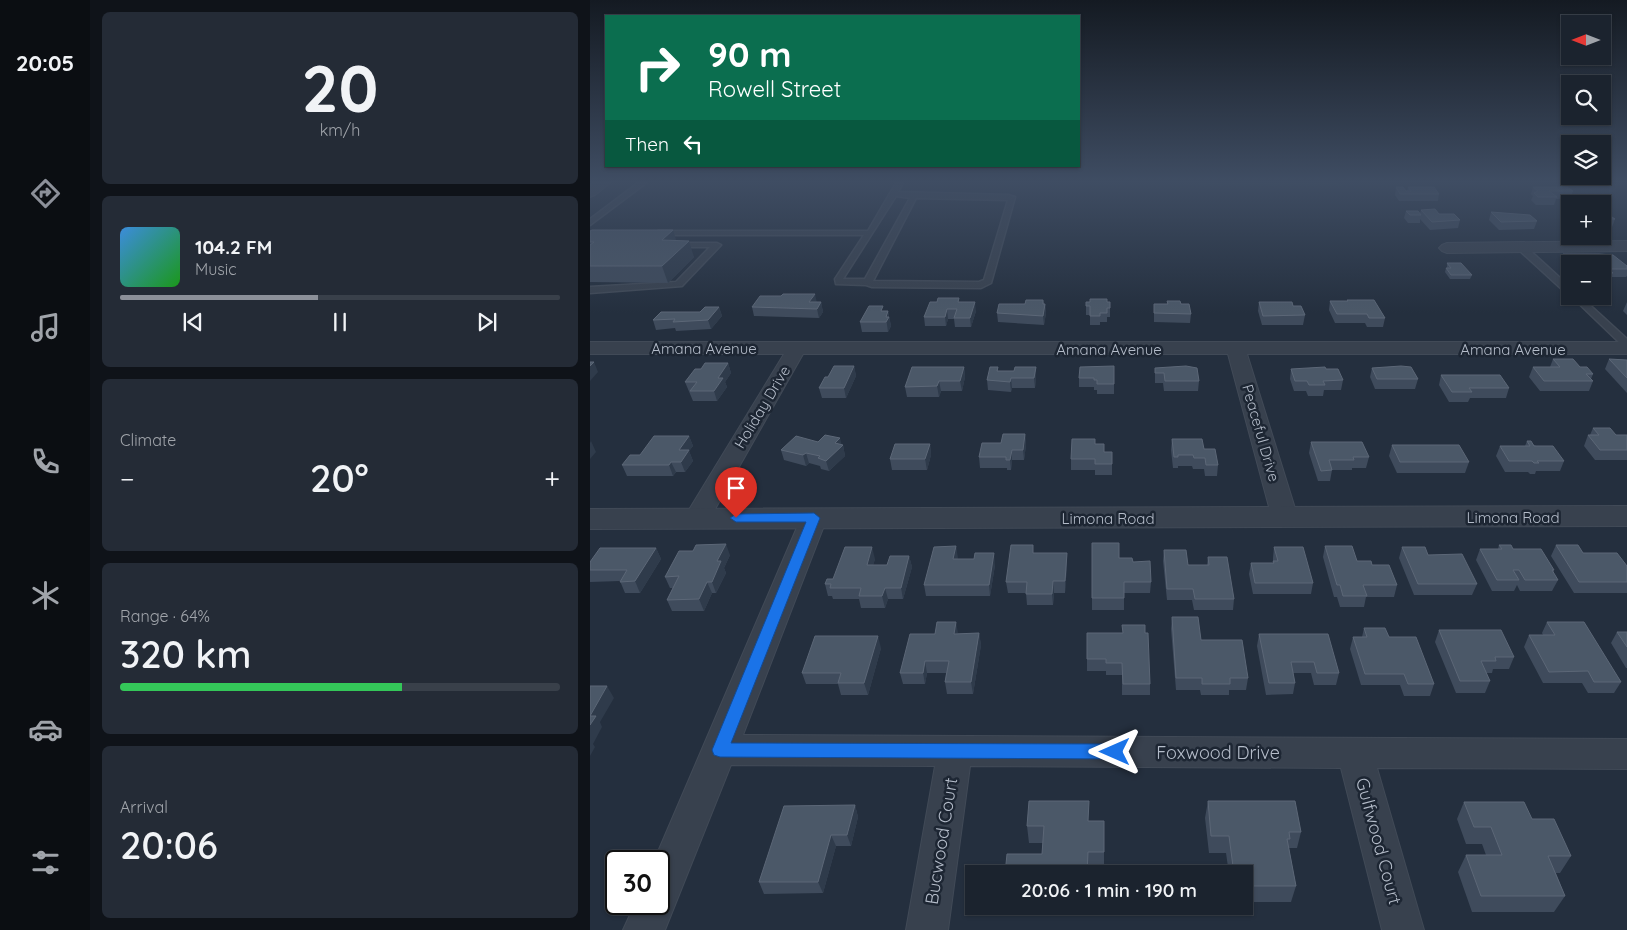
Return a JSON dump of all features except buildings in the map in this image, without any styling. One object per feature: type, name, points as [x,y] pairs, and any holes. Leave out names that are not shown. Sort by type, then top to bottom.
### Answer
[{"type":"street","points":[[1448,248],[1627,246]]},
{"type":"street","name":"Amana Avenue","points":[[590,348],[1627,348]]},
{"type":"street","name":"Holiday Drive","points":[[697,518],[797,348]]},
{"type":"street","name":"Peaceful Drive","points":[[1236,349],[1285,518]]},
{"type":"street","name":"Limona Road","points":[[590,518],[1627,516]]},
{"type":"street","points":[[670,869],[814,518]]},
{"type":"street","name":"Foxwood Drive","points":[[720,750],[1627,754]]},
{"type":"street","name":"Bucwood Court","points":[[927,930],[955,751]]},
{"type":"street","name":"Gulfwood Court","points":[[1355,753],[1403,930]]},
{"type":"street","points":[[644,930],[650,915]]},
{"type":"lane","points":[[874,226],[839,279],[839,282],[848,284],[868,282],[872,284],[981,285],[988,281],[1004,226]]},
{"type":"lane","points":[[868,282],[898,226]]},
{"type":"lane","points":[[647,233],[870,233]]},
{"type":"lane","points":[[590,290],[679,284],[717,245],[668,244]]},
{"type":"lane","points":[[1522,248],[1561,284]]},
{"type":"lane","points":[[1584,305],[1627,344]]},
{"type":"route","points":[[736,518],[814,518],[720,750],[1115,752]]}]
